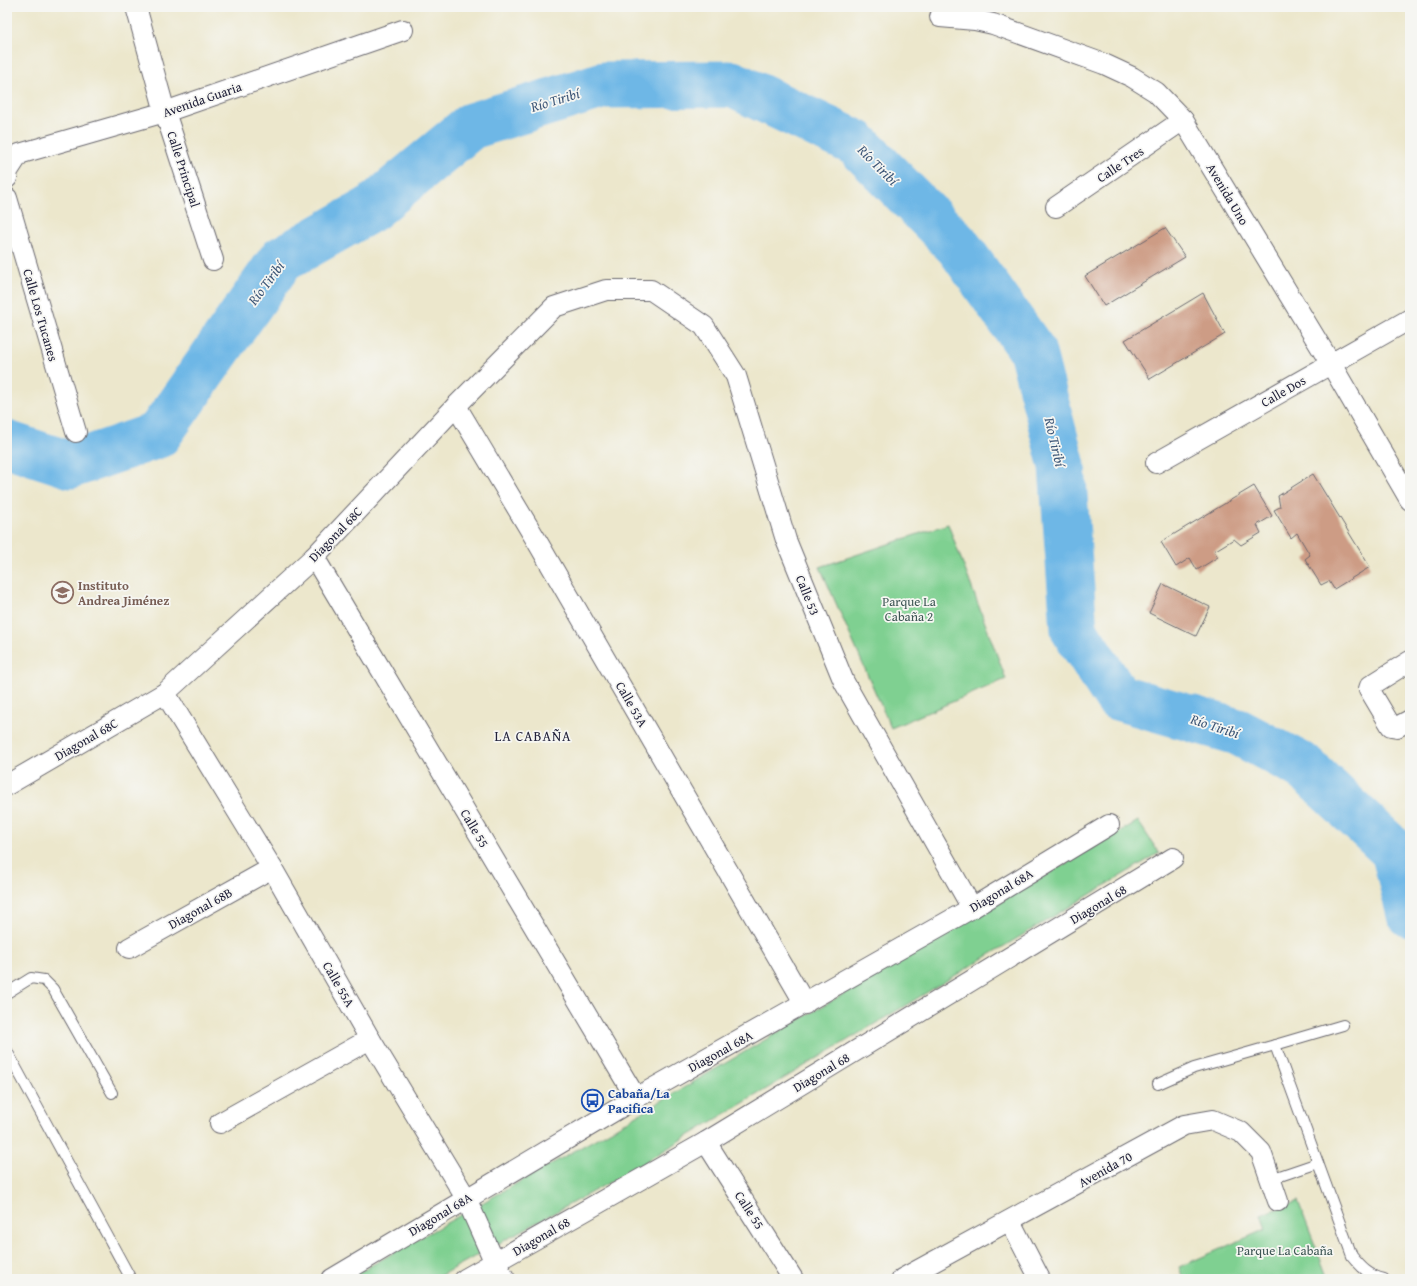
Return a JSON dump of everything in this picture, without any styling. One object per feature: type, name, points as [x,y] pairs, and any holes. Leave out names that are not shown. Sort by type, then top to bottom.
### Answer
[{"type":"street","name":"Calle Principal","points":[[136,7],[165,112],[213,260]]},
{"type":"street","name":"Avenida Uno","points":[[940,17],[975,20],[994,24],[1104,64],[1132,77],[1156,92],[1183,120],[1331,364],[1410,500]]},
{"type":"street","name":"Avenida Guaria","points":[[8,174],[19,154],[165,112],[403,30]]},
{"type":"street","name":"Calle Tres","points":[[1056,207],[1183,120]]},
{"type":"street","name":"Calle Los Tucanes","points":[[7,198],[76,432]]},
{"type":"street","name":"Diagonal 68C","points":[[7,785],[164,693],[314,557],[456,406],[554,307],[606,290],[651,290]]},
{"type":"street","name":"Calle 53","points":[[651,290],[704,326],[736,376],[786,540],[844,682],[972,908]]},
{"type":"street","name":"Calle Dos","points":[[1156,463],[1410,320]]},
{"type":"street","name":"Calle 53A","points":[[456,406],[538,543],[805,1004]]},
{"type":"street","name":"Calle 55","points":[[314,557],[636,1098]]},
{"type":"street","points":[[1410,661],[1370,686],[1369,689],[1391,726],[1397,727],[1410,720]]},
{"type":"street","name":"Calle 55A","points":[[164,693],[272,868],[370,1039],[466,1198],[500,1271]]},
{"type":"street","name":"Diagonal 68A","points":[[332,1279],[636,1098],[805,1004],[972,908],[1109,825]]},
{"type":"street","name":"Diagonal 68","points":[[465,1279],[500,1271],[706,1142],[1173,858]]},
{"type":"street","name":"Diagonal 68B","points":[[129,948],[272,868]]},
{"type":"street","points":[[220,1123],[370,1039]]},
{"type":"street","name":"Avenida 70","points":[[902,1279],[1184,1125],[1213,1120],[1241,1132],[1261,1152],[1278,1201]]},
{"type":"street","name":"Calle 55","points":[[706,1142],[793,1279]]},
{"type":"street","points":[[1010,1221],[1040,1279]]},
{"type":"lane","points":[[7,993],[31,978],[44,980],[53,989],[112,1093]]},
{"type":"lane","points":[[1158,1084],[1194,1068],[1343,1025]]},
{"type":"lane","points":[[1275,1045],[1352,1256],[1363,1269],[1377,1278],[1384,1279]]},
{"type":"lane","points":[[7,1051],[131,1279]]},
{"type":"lane","points":[[1270,1180],[1318,1163]]},
{"type":"green space","name":"Parque La Cabaña 2","points":[[948,524],[1006,679],[891,728],[820,567]]},
{"type":"green space","points":[[1138,821],[1159,853],[630,1171],[434,1279],[347,1279],[615,1128]]},
{"type":"green space","name":"Parque La Cabaña","points":[[1298,1201],[1328,1279],[1183,1279],[1179,1267],[1266,1229],[1261,1215]]},
{"type":"building","points":[[1165,228],[1185,257],[1104,306],[1085,276]]},
{"type":"building","points":[[1203,293],[1225,334],[1150,379],[1125,340]]},
{"type":"building","points":[[1313,474],[1370,567],[1334,589],[1329,581],[1321,585],[1305,559],[1310,555],[1297,533],[1291,538],[1274,510],[1280,507],[1278,496]]},
{"type":"building","points":[[1254,486],[1272,516],[1257,525],[1261,533],[1241,545],[1234,539],[1214,551],[1218,557],[1197,570],[1190,558],[1176,567],[1161,542]]},
{"type":"building","points":[[1163,584],[1210,607],[1196,636],[1149,613]]},
{"type":"waterway","name":"Río Tiribí","points":[[7,444],[71,465],[158,435],[281,260],[371,209],[471,126],[604,85],[732,84],[856,143],[958,246],[1032,350],[1062,466],[1074,630],[1117,697],[1238,732],[1304,767],[1394,851],[1410,914]]},
{"type":"place","name":"Instituto Andrea Jiménez","points":[[62,592]]},
{"type":"place","name":"Cabaña/La Pacifica","points":[[592,1100]]},
{"type":"district","name":"LA CABAÑA","points":[[533,736]]}]
